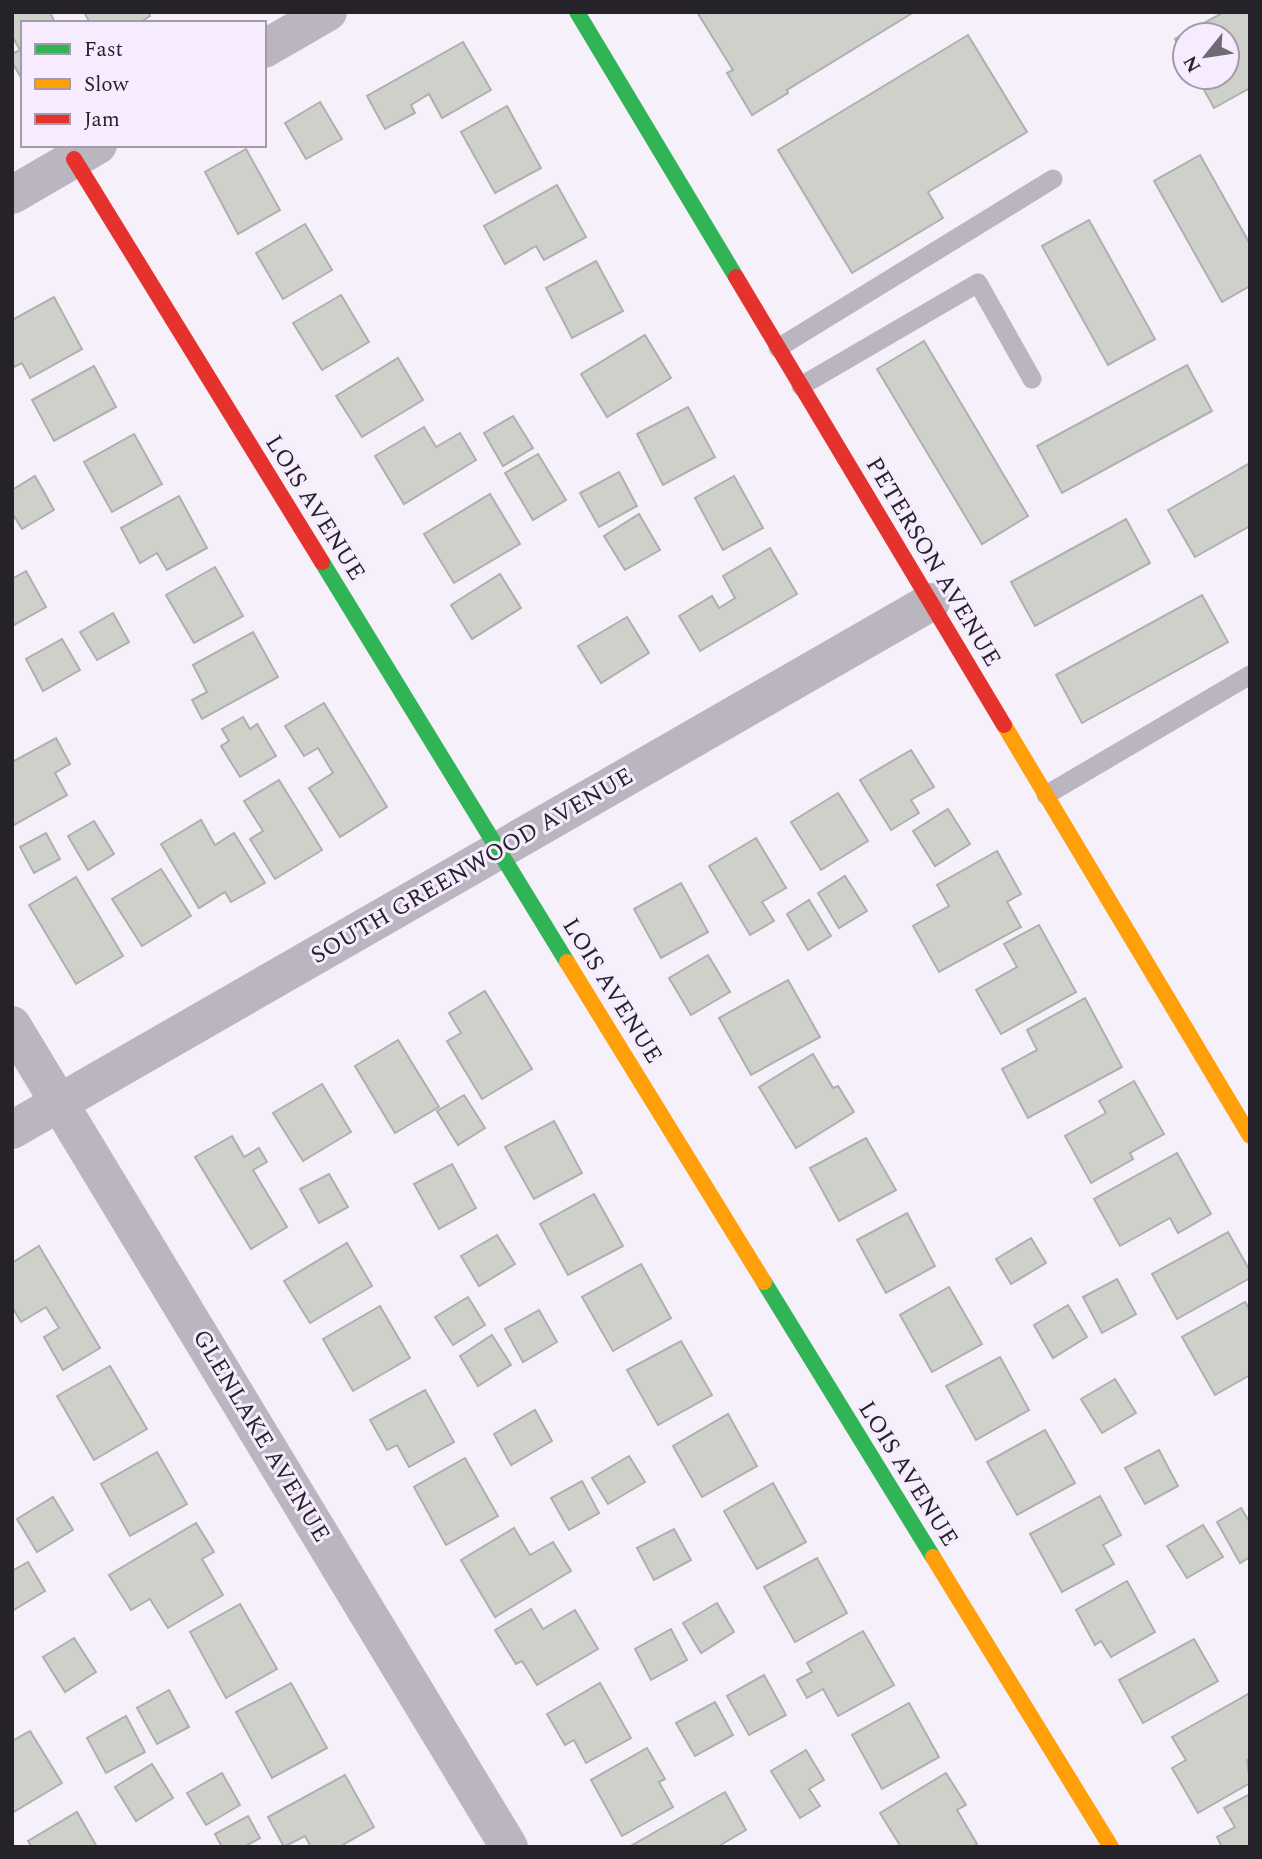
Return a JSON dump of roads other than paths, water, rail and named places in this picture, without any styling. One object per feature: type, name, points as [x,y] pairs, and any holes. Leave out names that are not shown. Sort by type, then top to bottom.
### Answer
[{"type":"street","points":[[266,48],[327,12]]},
{"type":"street","name":"PETERSON AVENUE","points":[[585,15],[778,348],[1250,1136]]},
{"type":"street","points":[[12,195],[86,152]]},
{"type":"street","name":"LOIS AVENUE","points":[[86,152],[499,850],[1111,1847]]},
{"type":"street","name":"SOUTH GREENWOOD AVENUE","points":[[12,1130],[931,602]]},
{"type":"street","name":"GLENLAKE AVENUE","points":[[12,1025],[509,1847]]},
{"type":"lane","points":[[778,348],[1053,179]]},
{"type":"lane","points":[[802,386],[978,283],[1032,379]]},
{"type":"lane","points":[[1046,794],[1250,675]]}]
